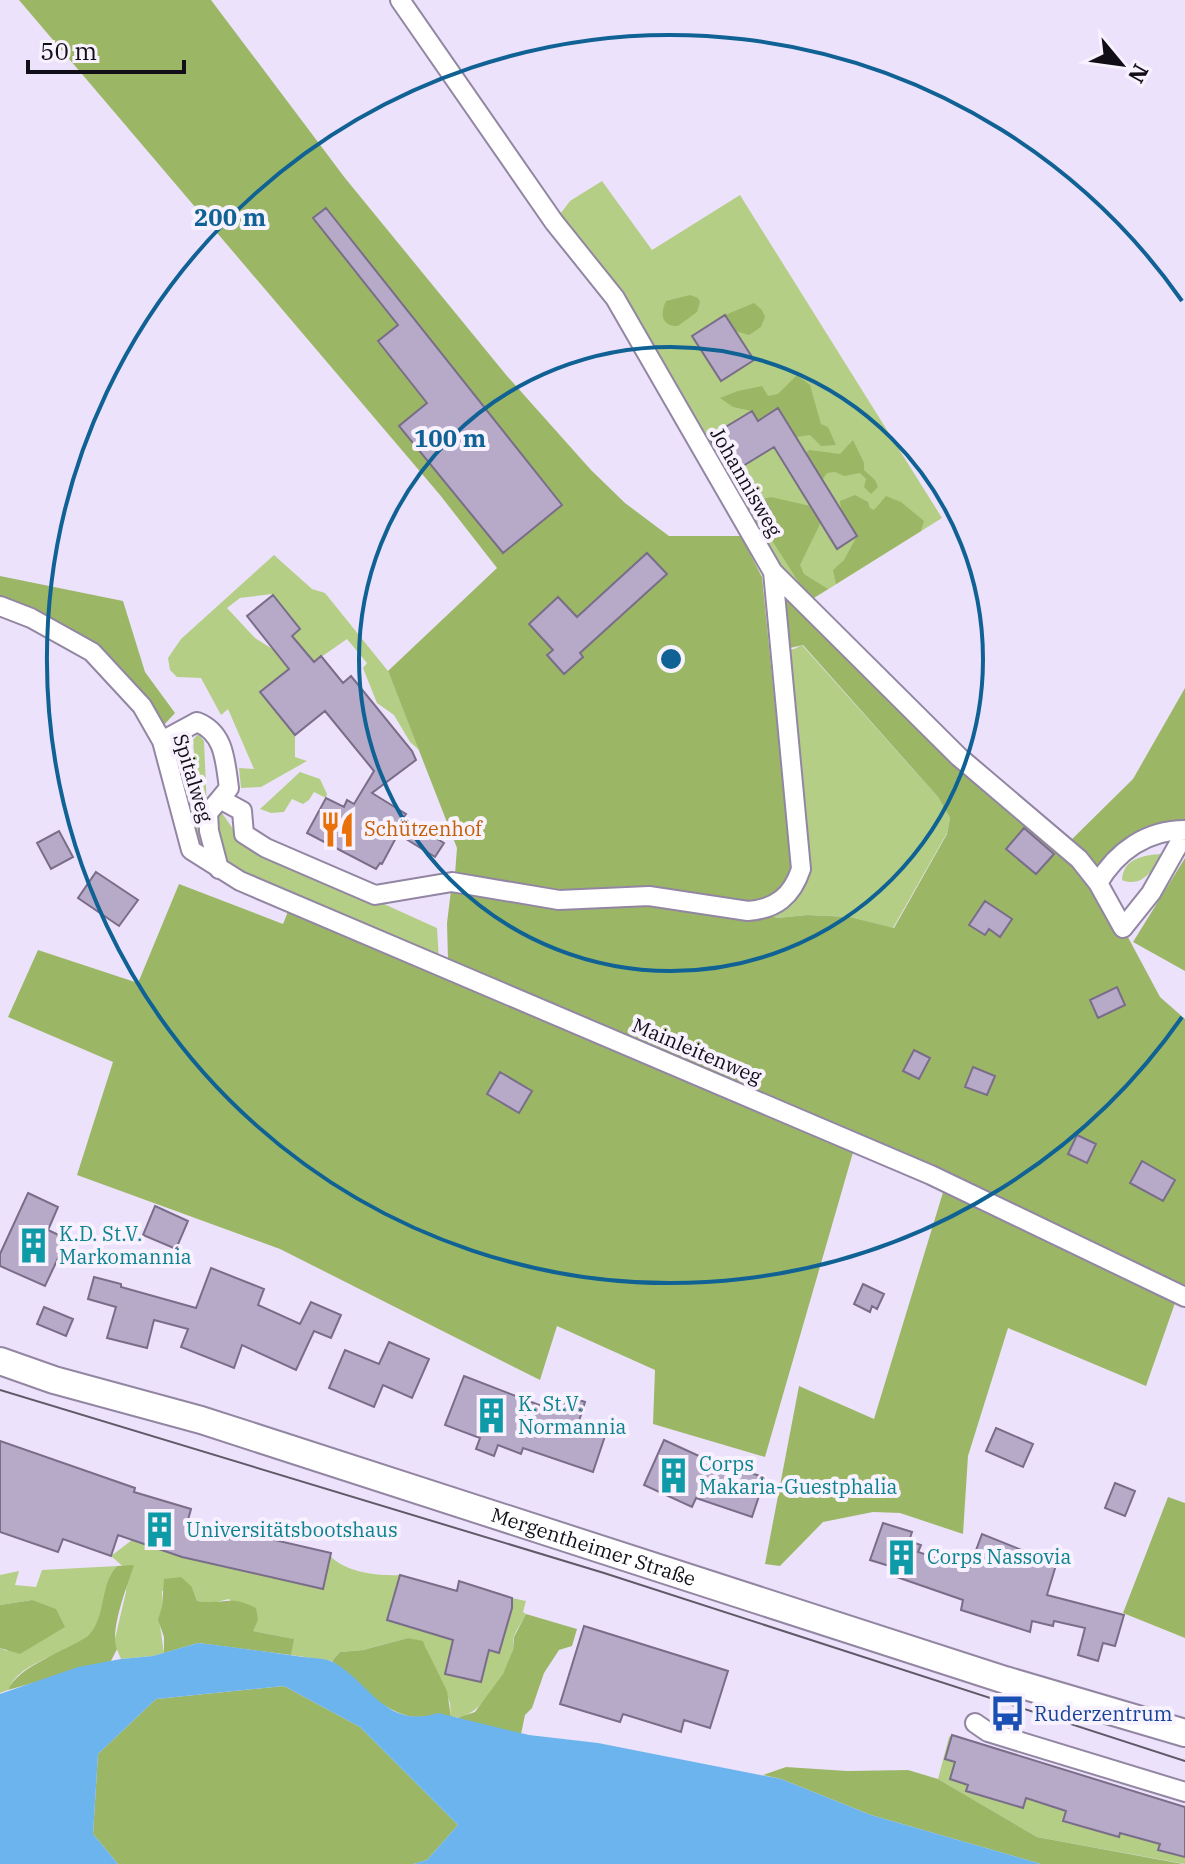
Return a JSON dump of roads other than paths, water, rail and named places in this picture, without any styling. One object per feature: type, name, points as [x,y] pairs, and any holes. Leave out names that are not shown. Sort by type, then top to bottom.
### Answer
[{"type":"main road","name":"Mergentheimer Straße","points":[[0,1361],[54,1380],[201,1420],[1005,1680],[1185,1733]]},
{"type":"street","name":"Johannisweg","points":[[400,0],[554,222],[615,298],[773,572],[948,747],[1079,859],[1098,883],[1123,928],[1151,893],[1185,831]]},
{"type":"street","points":[[220,799],[242,811],[244,834],[253,841],[375,895],[452,882],[559,900],[649,896],[748,911],[774,905],[791,892],[797,881],[801,852],[773,572]]},
{"type":"street","name":"Spitalweg","points":[[0,606],[31,618],[92,652],[142,706],[162,741],[191,850]]},
{"type":"street","points":[[162,741],[197,722],[209,727],[219,741],[229,788],[208,813],[209,831],[219,869]]},
{"type":"street","points":[[1098,883],[1113,862],[1131,846],[1159,833],[1185,831]]},
{"type":"street","name":"Mainleitenweg","points":[[191,850],[240,881],[931,1175],[1185,1297]]},
{"type":"street","points":[[975,1723],[988,1732],[1185,1792]]},
{"type":"water","points":[[198,1643],[330,1661],[391,1710],[404,1715],[420,1717],[438,1713],[529,1735],[598,1743],[781,1779],[871,1815],[1041,1864],[413,1864],[427,1860],[458,1825],[360,1727],[284,1686],[156,1699],[98,1754],[93,1834],[118,1864],[0,1864],[0,1694],[78,1667],[153,1656]]},
{"type":"tram line","points":[[0,1390],[604,1573],[1185,1761]]},
{"type":"place","name":"Schützenhof","points":[[338,829]]},
{"type":"place","name":"K.D. St.V. Markomannia","points":[[33,1246]]},
{"type":"place","name":"K. St.V. Normannia","points":[[492,1415]]},
{"type":"place","name":"Corps Makaria-Guestphalia","points":[[673,1476]]},
{"type":"place","name":"Universitätsbootshaus","points":[[160,1530]]},
{"type":"place","name":"Corps Nassovia","points":[[901,1557]]},
{"type":"place","name":"Ruderzentrum","points":[[1008,1714]]}]
